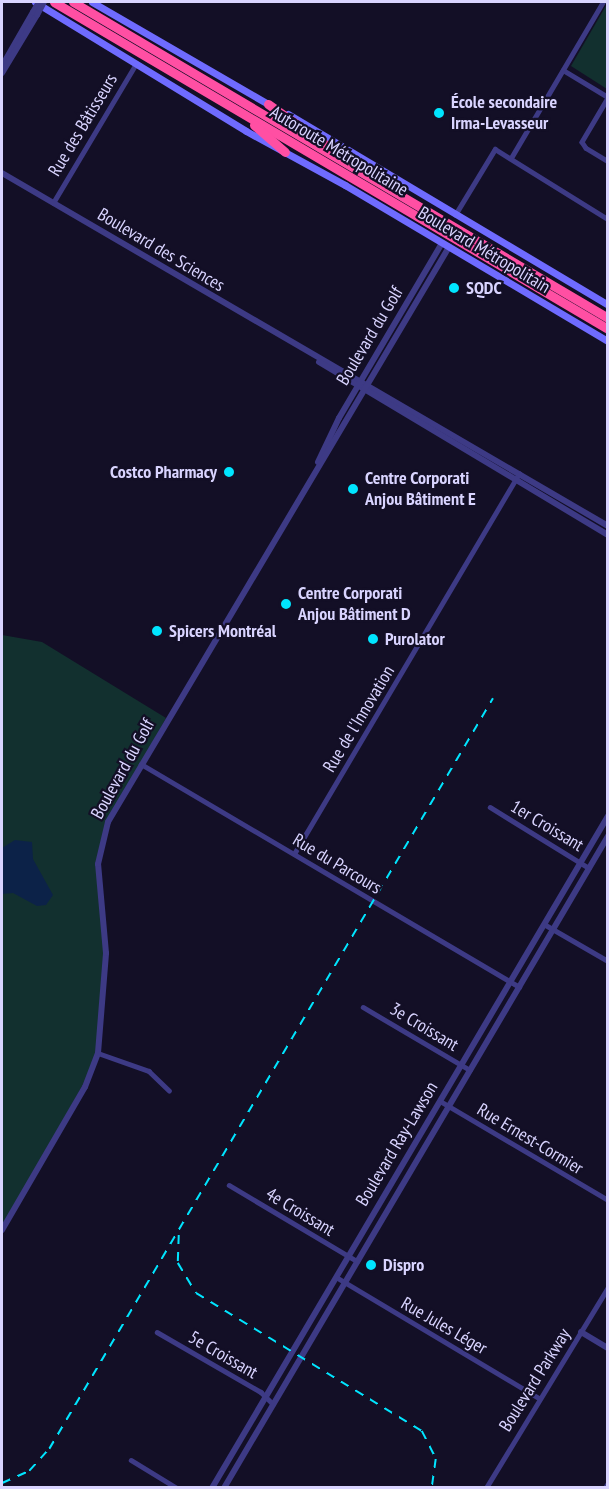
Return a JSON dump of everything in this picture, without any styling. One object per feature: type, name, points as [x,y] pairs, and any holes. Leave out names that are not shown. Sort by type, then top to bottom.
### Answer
[{"type":"highway","name":"Autoroute Métropolitaine","points":[[54,2],[608,329]]},
{"type":"highway","name":"Autoroute Métropolitaine","points":[[73,2],[608,318]]},
{"type":"highway","points":[[268,104],[372,178]]},
{"type":"highway","points":[[237,110],[285,152]]},
{"type":"main road","name":"Boulevard Métropolitain","points":[[37,2],[285,152],[608,341]]},
{"type":"main road","name":"Boulevard Métropolitain","points":[[92,2],[268,104],[324,133],[454,215],[608,305]]},
{"type":"street","points":[[2,73],[35,13],[37,2]]},
{"type":"street","points":[[2,66],[44,2]]},
{"type":"street","points":[[512,158],[603,2]]},
{"type":"street","name":"Rue des Bâtisseurs","points":[[53,203],[137,62]]},
{"type":"street","points":[[563,70],[608,98],[582,144],[608,161]]},
{"type":"street","points":[[454,215],[491,151],[496,149],[608,219]]},
{"type":"street","name":"Boulevard des Sciences","points":[[2,173],[306,352],[515,481],[608,535]]},
{"type":"street","name":"Boulevard du Golf","points":[[2,1230],[85,1088],[98,1053],[106,953],[98,864],[105,829],[446,245]]},
{"type":"street","name":"Boulevard des Sciences","points":[[363,387],[519,473],[608,526]]},
{"type":"street","name":"Rue de l'Innovation","points":[[294,854],[519,473]]},
{"type":"street","name":"Rue du Parcours","points":[[141,764],[519,987]]},
{"type":"street","name":"1er Croissant","points":[[490,807],[589,868]]},
{"type":"street","name":"Boulevard Ray-Lawson","points":[[212,1488],[608,816]]},
{"type":"street","name":"Boulevard Ray-Lawson","points":[[224,1488],[608,836]]},
{"type":"street","points":[[544,924],[608,962]]},
{"type":"street","name":"3e Croissant","points":[[363,1007],[470,1070]]},
{"type":"street","points":[[98,1053],[149,1071],[170,1090]]},
{"type":"street","name":"Rue Ernest-Cormier","points":[[440,1101],[608,1200]]},
{"type":"street","name":"4e Croissant","points":[[229,1185],[357,1261]]},
{"type":"street","name":"Rue Jules Léger","points":[[336,1277],[539,1398]]},
{"type":"street","name":"Boulevard Parkway","points":[[486,1488],[608,1287]]},
{"type":"street","name":"5e Croissant","points":[[157,1332],[273,1404]]},
{"type":"street","points":[[581,1332],[608,1348]]},
{"type":"street","points":[[130,1460],[177,1488]]},
{"type":"street","points":[[605,1488],[608,1483]]},
{"type":"green space","points":[[607,4],[607,89],[571,66]]},
{"type":"green space","points":[[2,635],[42,642],[166,718],[108,822],[98,864],[105,937],[95,1063],[2,1229]]},
{"type":"water","points":[[15,840],[32,842],[33,859],[53,895],[46,905],[37,906],[13,893],[2,894],[2,848]]},
{"type":"railway","points":[[2,1483],[29,1471],[49,1449],[493,698]]},
{"type":"railway","points":[[179,1235],[178,1263],[196,1293],[422,1431],[436,1459],[432,1488]]},
{"type":"place","name":"École secondaire Irma-Levasseur","points":[[439,113]]},
{"type":"place","name":"SQDC","points":[[454,288]]},
{"type":"place","name":"Costco Pharmacy","points":[[229,472]]},
{"type":"place","name":"Centre Corporati Anjou Bâtiment E","points":[[353,489]]},
{"type":"place","name":"Centre Corporati Anjou Bâtiment D","points":[[286,604]]},
{"type":"place","name":"Spicers Montréal","points":[[157,631]]},
{"type":"place","name":"Purolator","points":[[373,639]]},
{"type":"place","name":"Dispro","points":[[371,1265]]}]
